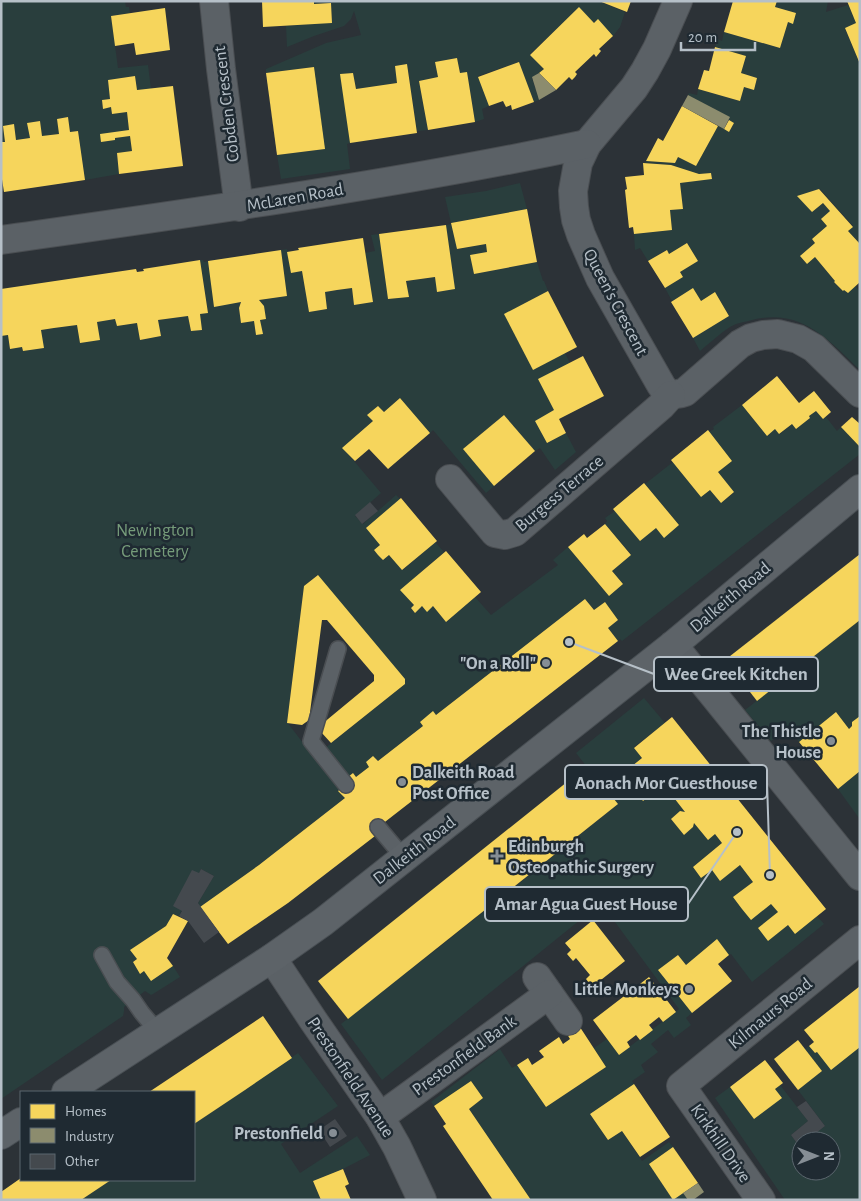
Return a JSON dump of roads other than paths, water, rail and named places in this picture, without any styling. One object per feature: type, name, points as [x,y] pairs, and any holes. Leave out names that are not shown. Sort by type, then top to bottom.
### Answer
[{"type":"main road","name":"Dalkeith Road","points":[[68,1091],[272,958],[323,922],[673,645],[860,489]]},
{"type":"main road","points":[[1,1135],[20,1123]]},
{"type":"street","name":"Cobden Crescent","points":[[214,1],[238,206]]},
{"type":"street","name":"Queen's Crescent","points":[[672,395],[661,386],[600,278],[580,235],[576,220],[573,191],[578,164],[587,144],[634,88],[645,71],[678,1]]},
{"type":"street","name":"McLaren Road","points":[[1,240],[238,206],[521,158],[587,144]]},
{"type":"street","points":[[672,395],[685,392],[740,344],[751,338],[778,334],[798,339],[814,348],[860,393]]},
{"type":"street","name":"Burgess Terrace","points":[[450,479],[495,533],[505,535],[515,532],[672,395]]},
{"type":"street","points":[[673,645],[860,876]]},
{"type":"street","name":"Kilmaurs Road","points":[[681,1086],[860,940]]},
{"type":"street","name":"Prestonfield Avenue","points":[[272,958],[380,1116],[422,1200]]},
{"type":"street","name":"Prestonfield Bank","points":[[380,1116],[543,986],[568,1021]]},
{"type":"street","name":"Kirkhill Drive","points":[[681,1086],[761,1200]]},
{"type":"lane","points":[[338,649],[311,742],[346,785]]},
{"type":"lane","points":[[378,827],[404,858]]},
{"type":"lane","points":[[102,954],[117,982],[158,1032]]},
{"type":"place","name":"Wee Greek Kitchen","points":[[569,642]]},
{"type":"place","name":"\"On a Roll\"","points":[[546,663]]},
{"type":"place","name":"The Thistle House","points":[[831,741]]},
{"type":"place","name":"Dalkeith Road Post Office","points":[[402,782]]},
{"type":"place","name":"Amar Agua Guest House","points":[[737,832]]},
{"type":"place","name":"Edinburgh Osteopathic Surgery","points":[[497,856]]},
{"type":"place","name":"Aonach Mor Guesthouse","points":[[770,875]]},
{"type":"place","name":"Little Monkeys","points":[[689,989]]},
{"type":"place","name":"Prestonfield","points":[[333,1133]]},
{"type":"park label","name":"Newington Cemetery","points":[[155,540]]}]
